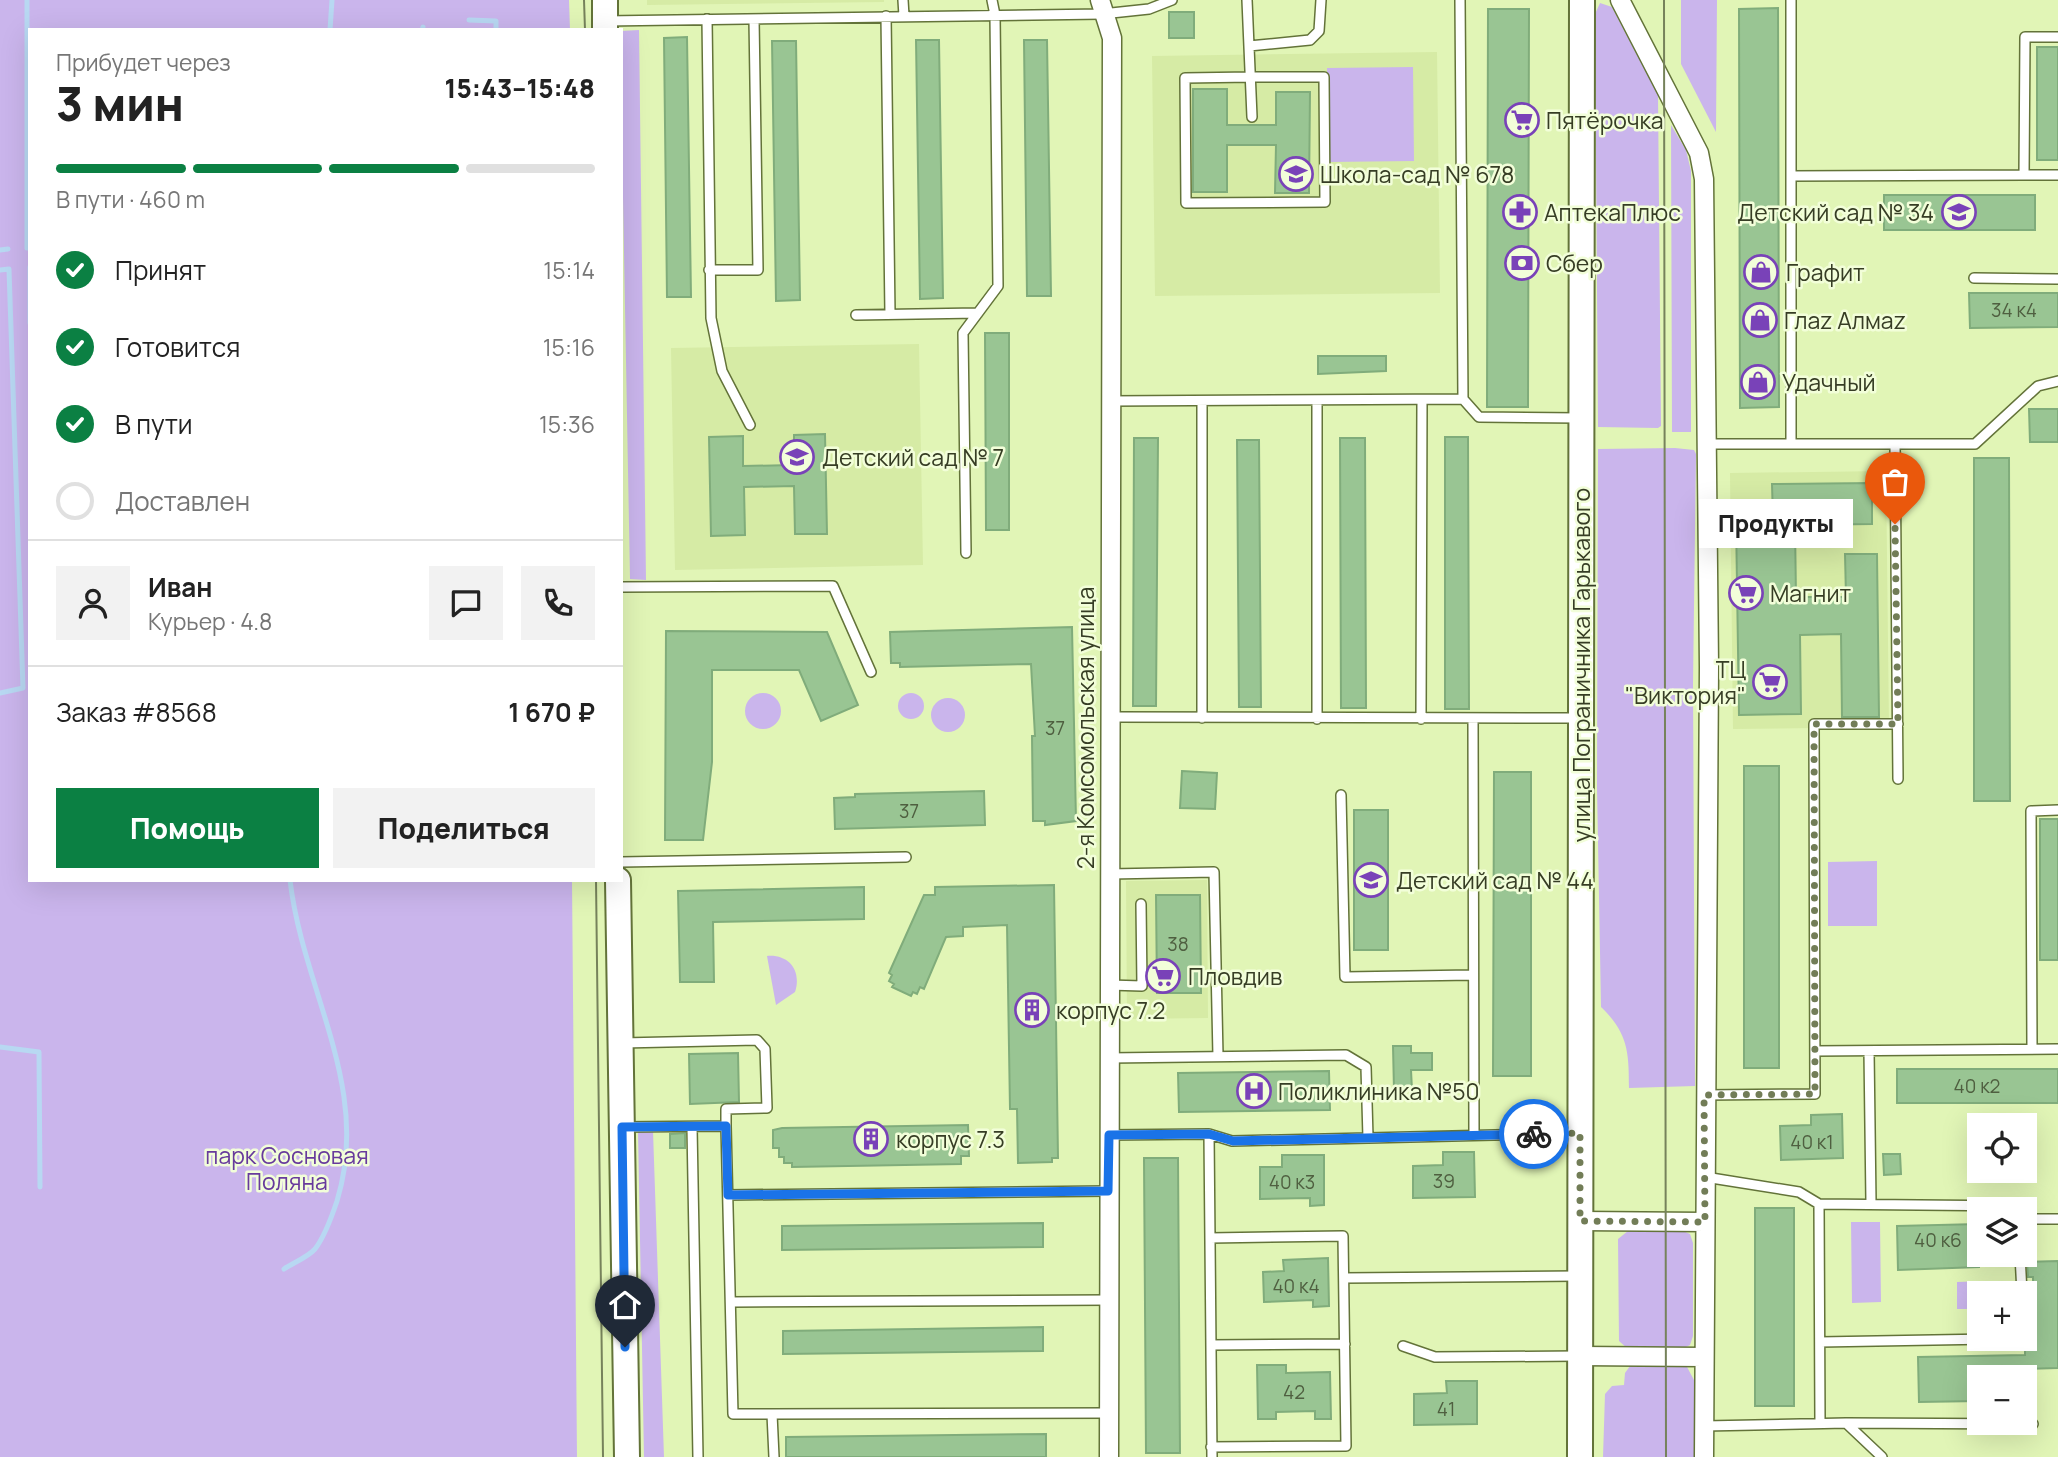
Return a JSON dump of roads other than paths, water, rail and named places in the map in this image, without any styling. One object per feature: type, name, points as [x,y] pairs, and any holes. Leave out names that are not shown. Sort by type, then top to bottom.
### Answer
[{"type":"street","name":"улица Пограничника Гарькавого","points":[[1580,1457],[1582,0]]},
{"type":"street","points":[[1620,0],[1690,134],[1702,166],[1709,667],[1704,1095],[1704,1457]]},
{"type":"street","name":"2-я Комсомольская улица","points":[[1101,7],[1112,38],[1109,1457]]},
{"type":"street","points":[[618,882],[627,1457]]},
{"type":"street","points":[[1580,1221],[1705,1222]]},
{"type":"street","points":[[1580,1356],[1703,1357]]},
{"type":"lane","points":[[903,0],[904,16]]},
{"type":"lane","points":[[966,553],[963,333],[998,286],[995,15],[992,0]]},
{"type":"lane","points":[[605,17],[754,19],[995,15],[1101,7],[1149,9],[1172,0]]},
{"type":"lane","points":[[1247,0],[1252,117]]},
{"type":"lane","points":[[1249,46],[1310,40],[1319,31],[1321,0]]},
{"type":"lane","points":[[1460,0],[1462,399],[1479,418],[1581,418]]},
{"type":"lane","points":[[1791,0],[1791,444]]},
{"type":"lane","points":[[886,16],[890,314]]},
{"type":"lane","points":[[707,19],[711,318],[722,371],[750,425]]},
{"type":"lane","points":[[709,270],[758,270],[754,19]]},
{"type":"lane","points":[[2024,175],[2025,37],[2058,37]]},
{"type":"lane","points":[[1251,77],[1324,77],[1325,202],[1186,203],[1185,78],[1251,77]]},
{"type":"lane","points":[[1791,176],[2058,175]]},
{"type":"lane","points":[[1974,278],[2058,279]]},
{"type":"lane","points":[[856,315],[978,313]]},
{"type":"lane","points":[[1706,444],[1975,444],[2038,386],[2058,381]]},
{"type":"lane","points":[[1110,401],[1462,399]]},
{"type":"lane","points":[[1317,400],[1317,719]]},
{"type":"lane","points":[[1421,719],[1422,400]]},
{"type":"lane","points":[[1202,401],[1202,718]]},
{"type":"lane","points":[[1895,444],[1898,779]]},
{"type":"lane","points":[[623,587],[833,586],[872,672]]},
{"type":"lane","points":[[1110,718],[1581,718]]},
{"type":"lane","points":[[1473,719],[1474,1135]]},
{"type":"lane","points":[[1704,1095],[1815,1094],[1814,724],[1898,724]]},
{"type":"lane","points":[[1340,795],[1345,977],[1472,975]]},
{"type":"lane","points":[[2032,1049],[2031,811],[2058,810]]},
{"type":"lane","points":[[623,862],[906,857]]},
{"type":"lane","points":[[1110,874],[1214,872],[1217,1056]]},
{"type":"lane","points":[[1109,985],[1142,986],[1141,904]]},
{"type":"lane","points":[[621,1043],[757,1040],[765,1049],[767,1108],[726,1109],[733,1414],[1109,1413]]},
{"type":"lane","points":[[1815,1051],[2058,1049]]},
{"type":"lane","points":[[1868,1051],[1871,1203]]},
{"type":"lane","points":[[1109,1058],[1346,1055],[1366,1067],[1368,1138]]},
{"type":"lane","points":[[622,1127],[726,1126]]},
{"type":"lane","points":[[692,1127],[698,1457]]},
{"type":"lane","points":[[1109,1135],[1209,1134],[1233,1141],[1580,1133]]},
{"type":"lane","points":[[1209,1134],[1212,1452],[1346,1446],[1343,1236],[1210,1238]]},
{"type":"lane","points":[[1705,1177],[1799,1192],[1819,1204],[1967,1205]]},
{"type":"lane","points":[[728,1195],[1108,1191]]},
{"type":"lane","points":[[1819,1204],[1821,1422]]},
{"type":"lane","points":[[2037,1219],[2058,1219]]},
{"type":"lane","points":[[1344,1278],[1580,1276]]},
{"type":"lane","points":[[732,1302],[1109,1300]]},
{"type":"lane","points":[[1820,1342],[1967,1339]]},
{"type":"lane","points":[[1211,1345],[1345,1344]]},
{"type":"lane","points":[[1403,1346],[1435,1357],[1580,1356]]},
{"type":"lane","points":[[772,1413],[774,1457]]},
{"type":"lane","points":[[1703,1426],[1821,1422],[1967,1424]]},
{"type":"lane","points":[[1846,1423],[1882,1457]]},
{"type":"waterway","points":[[27,0],[28,248]]},
{"type":"waterway","points":[[330,28],[332,0]]},
{"type":"waterway","points":[[469,20],[496,21],[496,28]]},
{"type":"waterway","points":[[0,250],[8,249]]},
{"type":"waterway","points":[[0,270],[9,269],[23,688],[0,693]]},
{"type":"waterway","points":[[284,1269],[315,1249],[322,1238],[337,1201],[346,1159],[346,1118],[341,1079],[297,921],[290,882]]},
{"type":"waterway","points":[[0,1047],[39,1052],[40,1187]]},
{"type":"tram line","points":[[584,0],[585,28]]},
{"type":"tram line","points":[[1664,0],[1666,1457]]},
{"type":"tram line","points":[[596,882],[603,1457]]},
{"type":"place","name":"Пятёрочка","points":[[1522,120]]},
{"type":"place","name":"Школа-сад № 678","points":[[1296,174]]},
{"type":"place","name":"АптекаПлюс","points":[[1520,212]]},
{"type":"place","name":"Детский сад № 34","points":[[1959,212]]},
{"type":"place","name":"Сбер","points":[[1522,263]]},
{"type":"place","name":"Графит","points":[[1761,272]]},
{"type":"place","name":"Глаz Алмаz","points":[[1760,320]]},
{"type":"place","name":"Удачный","points":[[1758,382]]},
{"type":"place","name":"Детский сад № 7","points":[[797,457]]},
{"type":"place","name":"Продукты","points":[[1895,524]]},
{"type":"place","name":"Магнит","points":[[1746,593]]},
{"type":"place","name":"ТЦ \"Виктория\"","points":[[1770,682]]},
{"type":"place","name":"Детский сад № 44","points":[[1371,880]]},
{"type":"place","name":"Пловдив","points":[[1163,976]]},
{"type":"place","name":"корпус 7.2","points":[[1032,1010]]},
{"type":"place","name":"Поликлиника №50","points":[[1254,1091]]},
{"type":"place","name":"корпус 7.3","points":[[871,1139]]},
{"type":"park label","name":"парк Сосновая Поляна","points":[[287,1168]]}]
